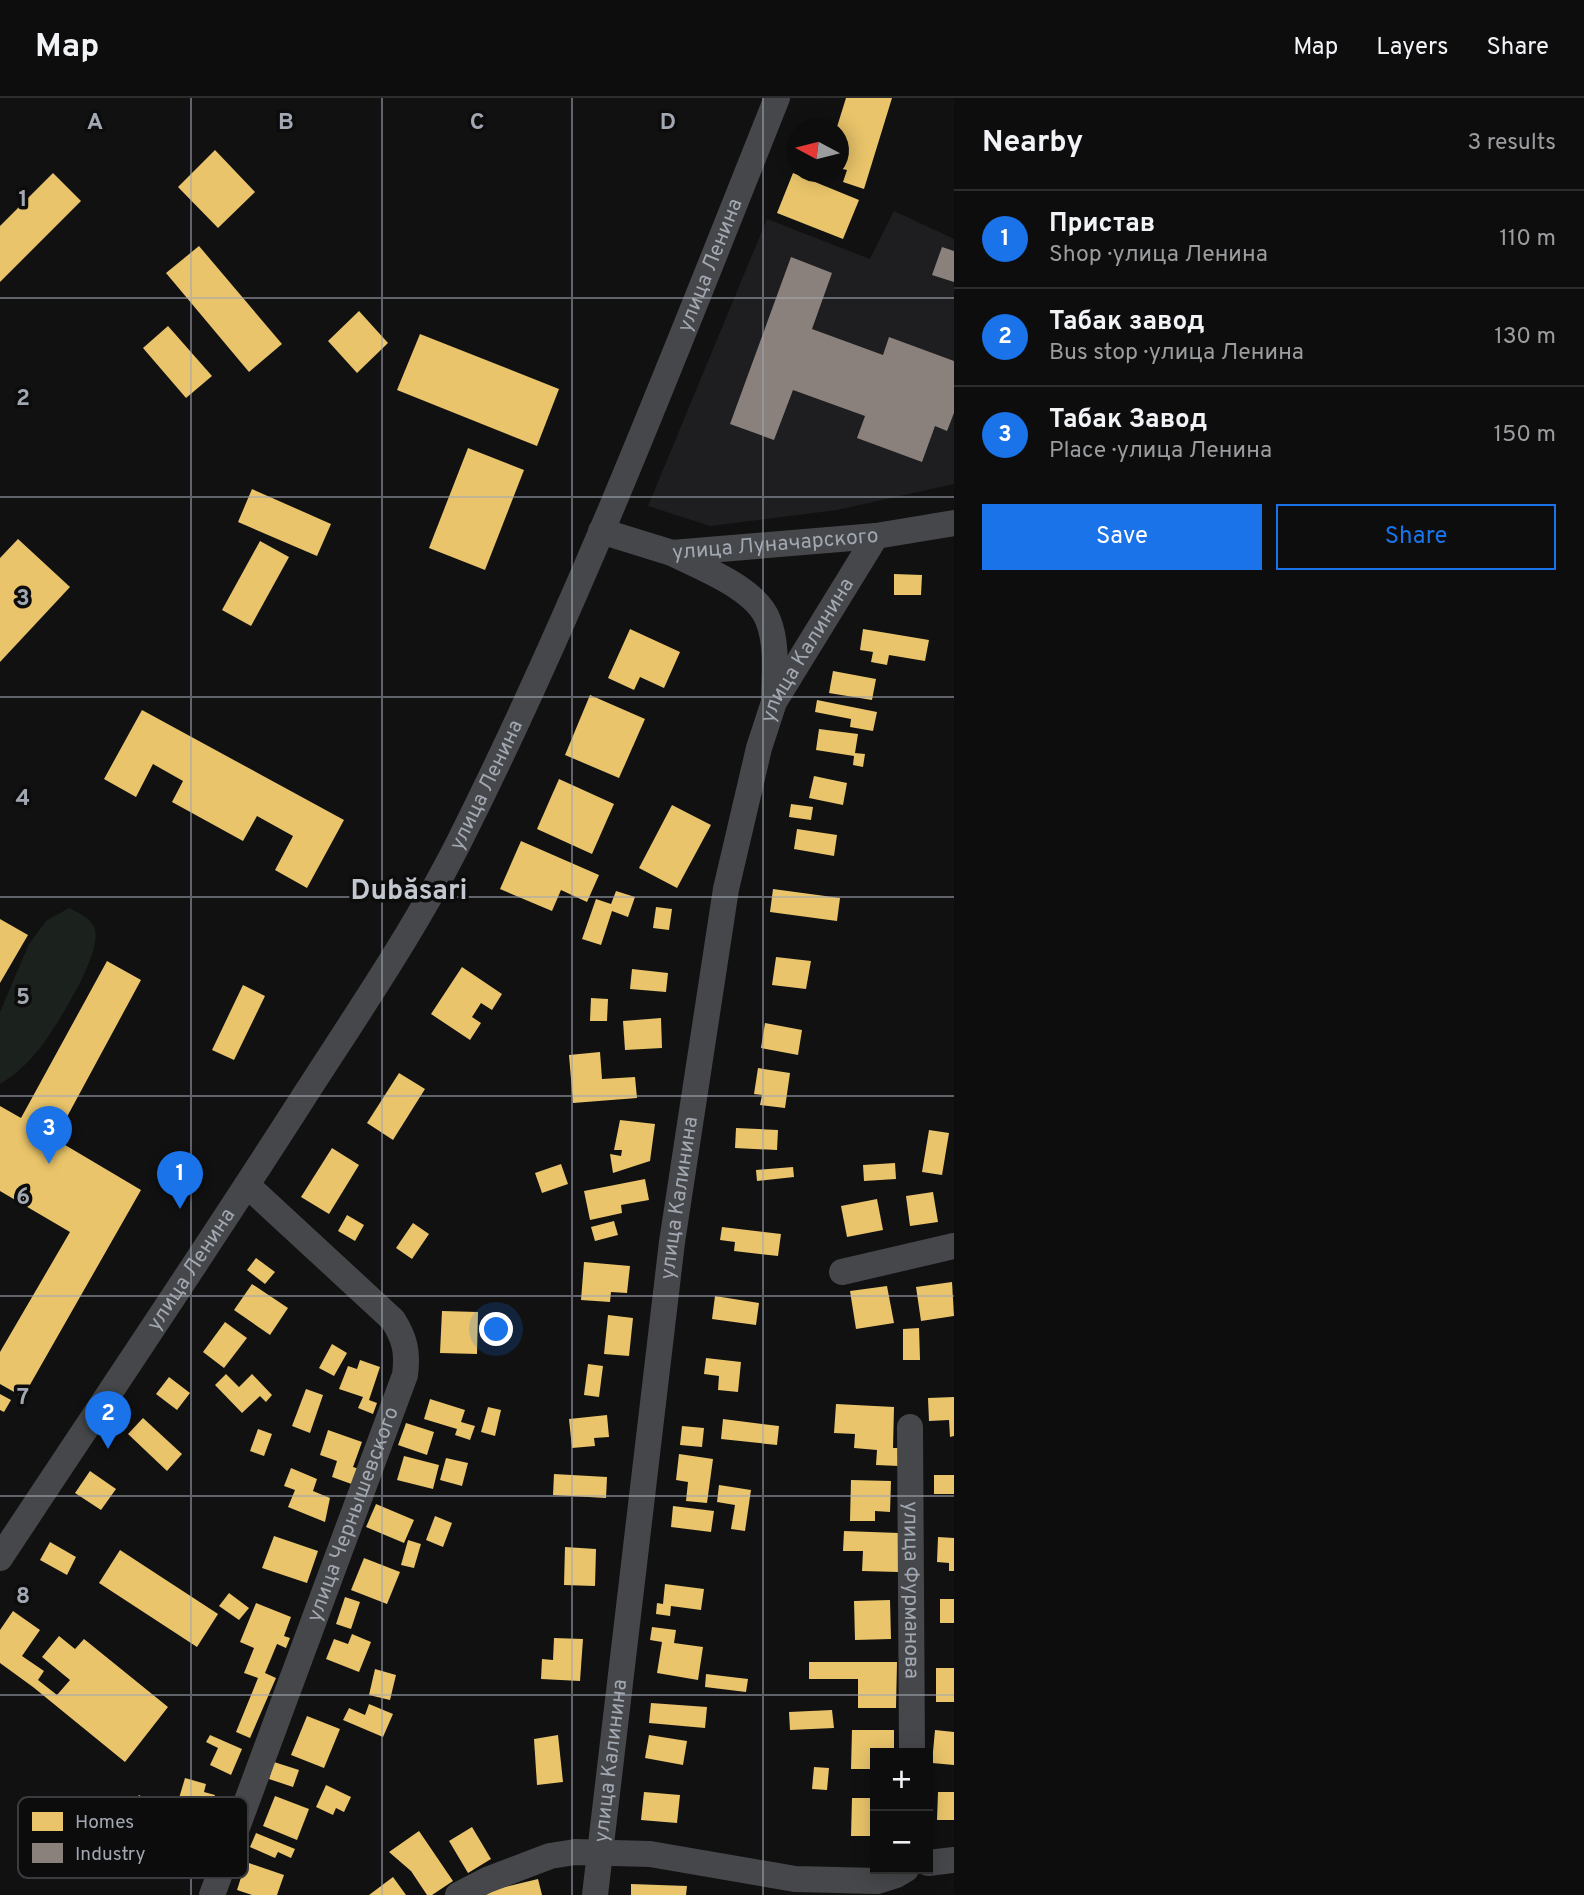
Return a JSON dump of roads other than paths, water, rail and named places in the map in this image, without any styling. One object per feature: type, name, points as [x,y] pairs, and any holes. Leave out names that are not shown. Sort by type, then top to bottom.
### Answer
[{"type":"street","name":"улица Ленина","points":[[0,1558],[247,1185],[393,957],[458,844],[601,531],[777,98]]},
{"type":"street","name":"улица Луначарского","points":[[601,531],[672,553],[876,536],[954,523]]},
{"type":"street","name":"улица Калинина","points":[[596,1895],[672,1242],[726,890],[759,748],[774,702],[876,536]]},
{"type":"street","points":[[672,553],[746,591],[768,619],[775,654],[774,702]]},
{"type":"street","name":"улица Чернышевского","points":[[247,1185],[393,1320],[407,1345],[405,1375],[248,1798]]},
{"type":"street","points":[[842,1272],[954,1246]]},
{"type":"street","name":"улица Фурманова","points":[[910,1427],[912,1748]]},
{"type":"street","points":[[458,1895],[487,1880],[550,1856],[575,1852],[650,1854],[794,1879],[877,1881],[898,1874]]},
{"type":"street","points":[[933,1862],[954,1860]]},
{"type":"street","name":"улица Чернышевского","points":[[212,1895],[218,1878]]},
{"type":"place","name":"Табак Завод","points":[[49,1164]]},
{"type":"place","name":"Пристав","points":[[180,1209]]},
{"type":"place","name":"Табак завод","points":[[108,1449]]},
{"type":"district","name":"Dubăsari","points":[[409,892]]}]
